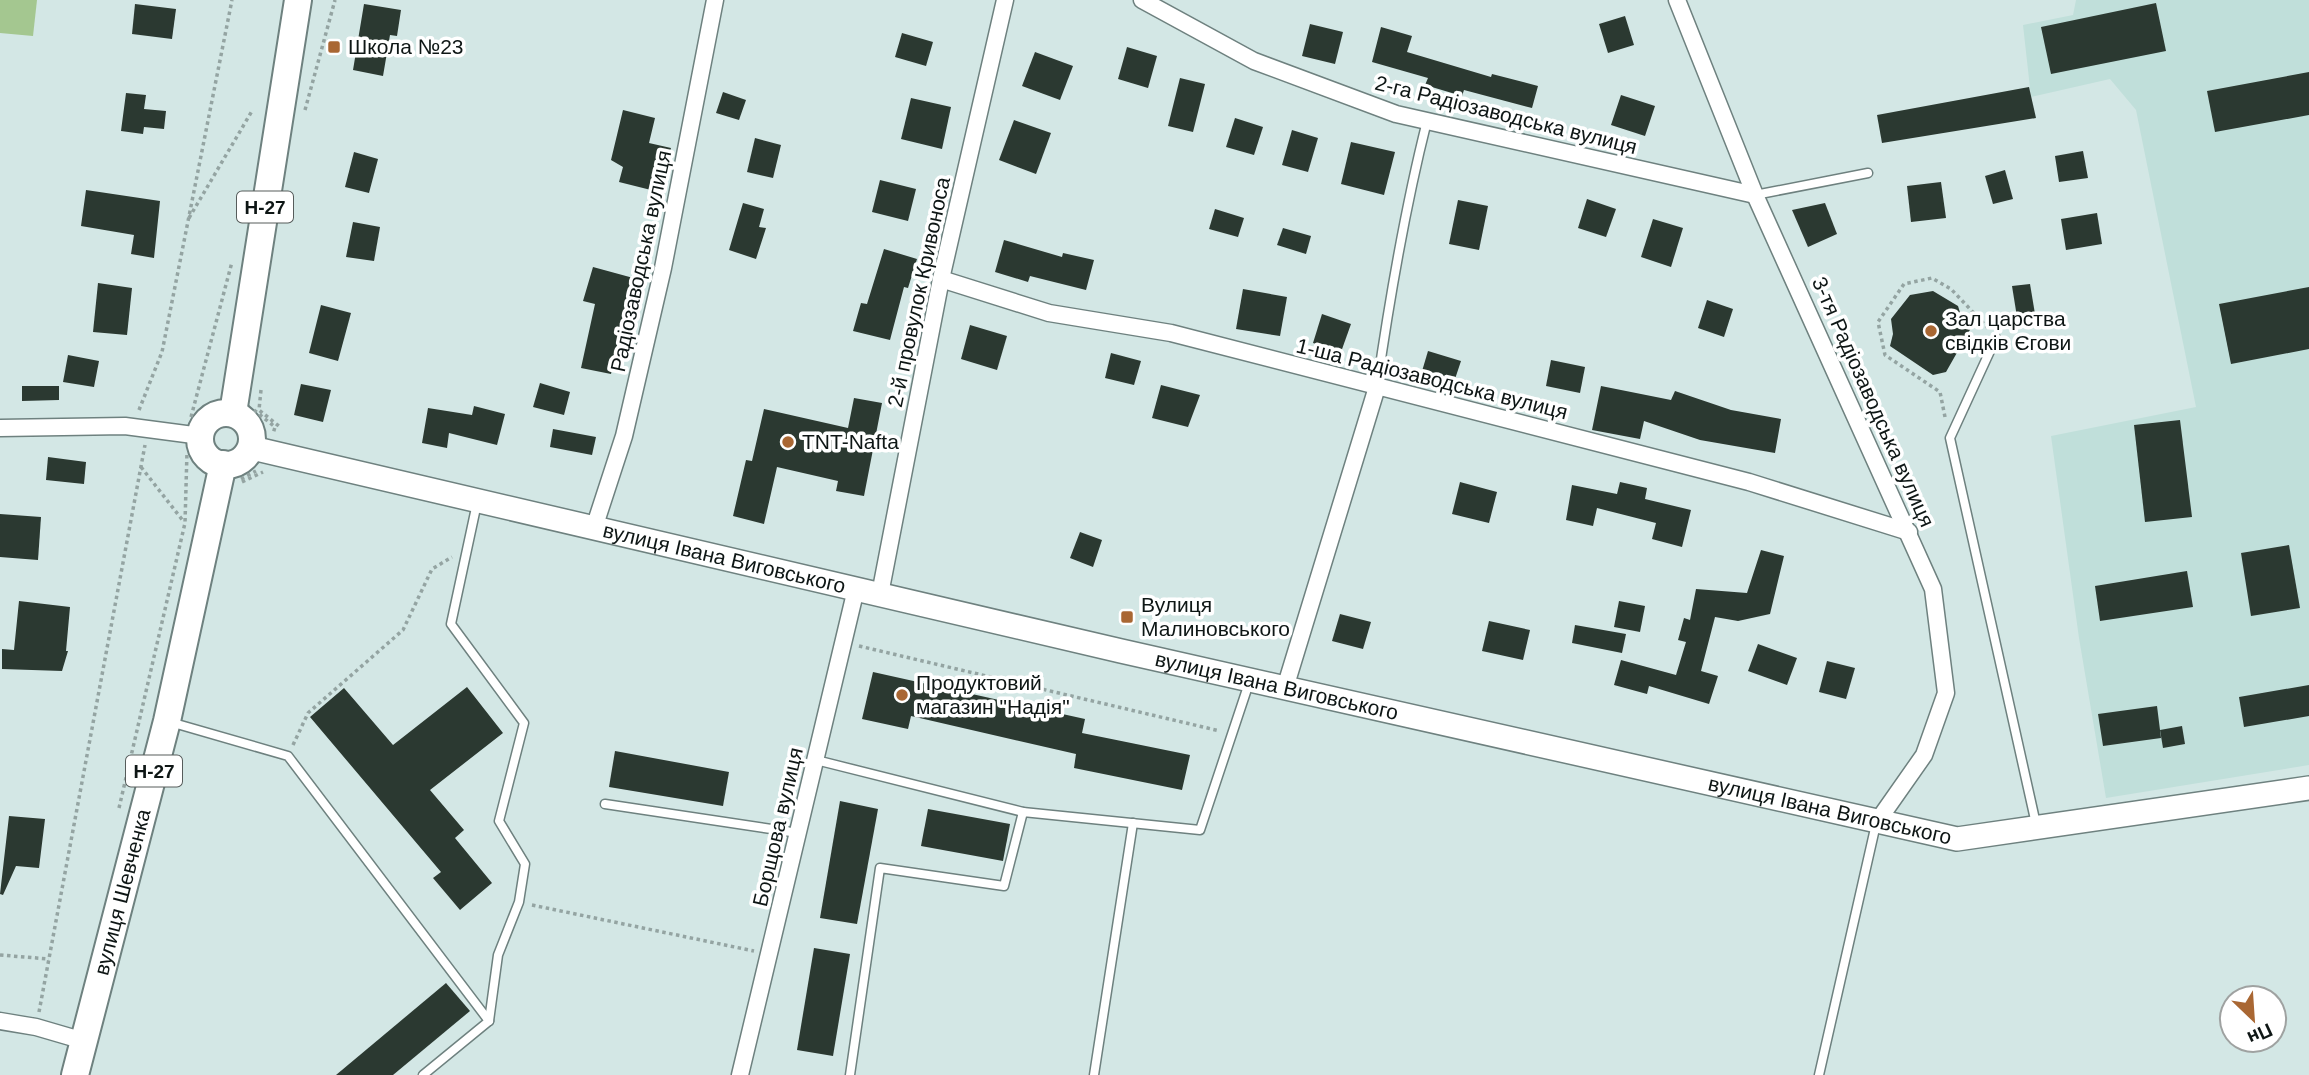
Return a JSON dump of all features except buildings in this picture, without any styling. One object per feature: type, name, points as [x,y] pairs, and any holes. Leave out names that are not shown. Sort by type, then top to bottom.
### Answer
[{"type":"main road","name":"Н-27","points":[[233,413],[298,0]]},
{"type":"main road","points":[[233,413],[248,423],[252,448],[241,459],[223,464],[208,458],[194,435],[211,418],[233,413]]},
{"type":"main road","name":"вулиця Шевченка","points":[[75,1075],[167,721],[223,464]]},
{"type":"street","name":"Радіозаводська вулиця","points":[[594,528],[624,436],[660,281],[715,0]]},
{"type":"street","name":"2-й провулок Кривоноса","points":[[880,594],[941,279],[1005,0]]},
{"type":"street","name":"2-га Радіозаводська вулиця","points":[[1142,0],[1254,61],[1396,114],[1755,195]]},
{"type":"street","name":"3-тя Радіозаводська вулиця","points":[[1677,0],[1755,195],[1933,589],[1946,693],[1924,755],[1877,821]]},
{"type":"street","name":"1-ша Радіозаводська вулиця","points":[[941,279],[1049,313],[1171,333],[1749,481],[1909,532]]},
{"type":"street","points":[[1285,688],[1377,387]]},
{"type":"street","points":[[0,428],[140,428],[194,435]]},
{"type":"street","name":"вулиця Івана Виговського","points":[[252,448],[1250,680],[1957,839],[2309,788]]},
{"type":"street","name":"Борщова вулиця","points":[[740,1075],[856,589]]},
{"type":"street","points":[[0,1021],[36,1027],[84,1041]]},
{"type":"lane","points":[[1377,387],[1410,187],[1427,121]]},
{"type":"lane","points":[[1755,195],[1868,173]]},
{"type":"lane","points":[[1996,338],[1950,438],[2037,827]]},
{"type":"lane","points":[[423,1075],[489,1021],[498,955],[519,902],[524,864],[499,821],[524,723],[451,624],[477,501]]},
{"type":"lane","points":[[816,760],[1023,812],[1200,830],[1250,680]]},
{"type":"lane","points":[[167,721],[288,756],[489,1021]]},
{"type":"lane","points":[[605,804],[798,833]]},
{"type":"lane","points":[[850,1075],[880,868],[1004,886],[1023,812]]},
{"type":"lane","points":[[1819,1075],[1877,821]]},
{"type":"lane","points":[[1094,1075],[1133,823]]},
{"type":"path","points":[[36,1027],[141,466],[140,428],[162,352],[232,0]]},
{"type":"path","points":[[314,73],[335,0]]},
{"type":"path","points":[[188,220],[252,111]]},
{"type":"path","points":[[116,820],[185,523],[194,435],[232,260]]},
{"type":"path","points":[[1950,438],[1940,392],[1885,355],[1878,322],[1904,284],[1932,278],[1951,289],[1996,338]]},
{"type":"path","points":[[141,466],[185,523]]},
{"type":"path","points":[[288,756],[308,713],[403,630],[432,569],[467,548]]},
{"type":"path","points":[[843,643],[1232,734]]},
{"type":"path","points":[[519,902],[770,955]]},
{"type":"path","points":[[0,955],[49,959]]},
{"type":"shaded area","points":[[2076,0],[2309,0],[2309,765],[2106,798],[2079,638],[2051,436],[2196,407],[2136,110],[2110,79],[2031,97],[2023,25],[2073,15]]},
{"type":"green space","points":[[0,0],[37,0],[33,36],[0,33]]},
{"type":"place","name":"Школа №23","points":[[334,47]]},
{"type":"place","name":"Зал царства свідків Єгови","points":[[1931,331]]},
{"type":"place","name":"TNT-Nafta","points":[[788,442]]},
{"type":"place","name":"Вулиця Малиновського","points":[[1127,617]]},
{"type":"place","name":"Продуктовий магазин \"Надія\"","points":[[902,695]]}]
